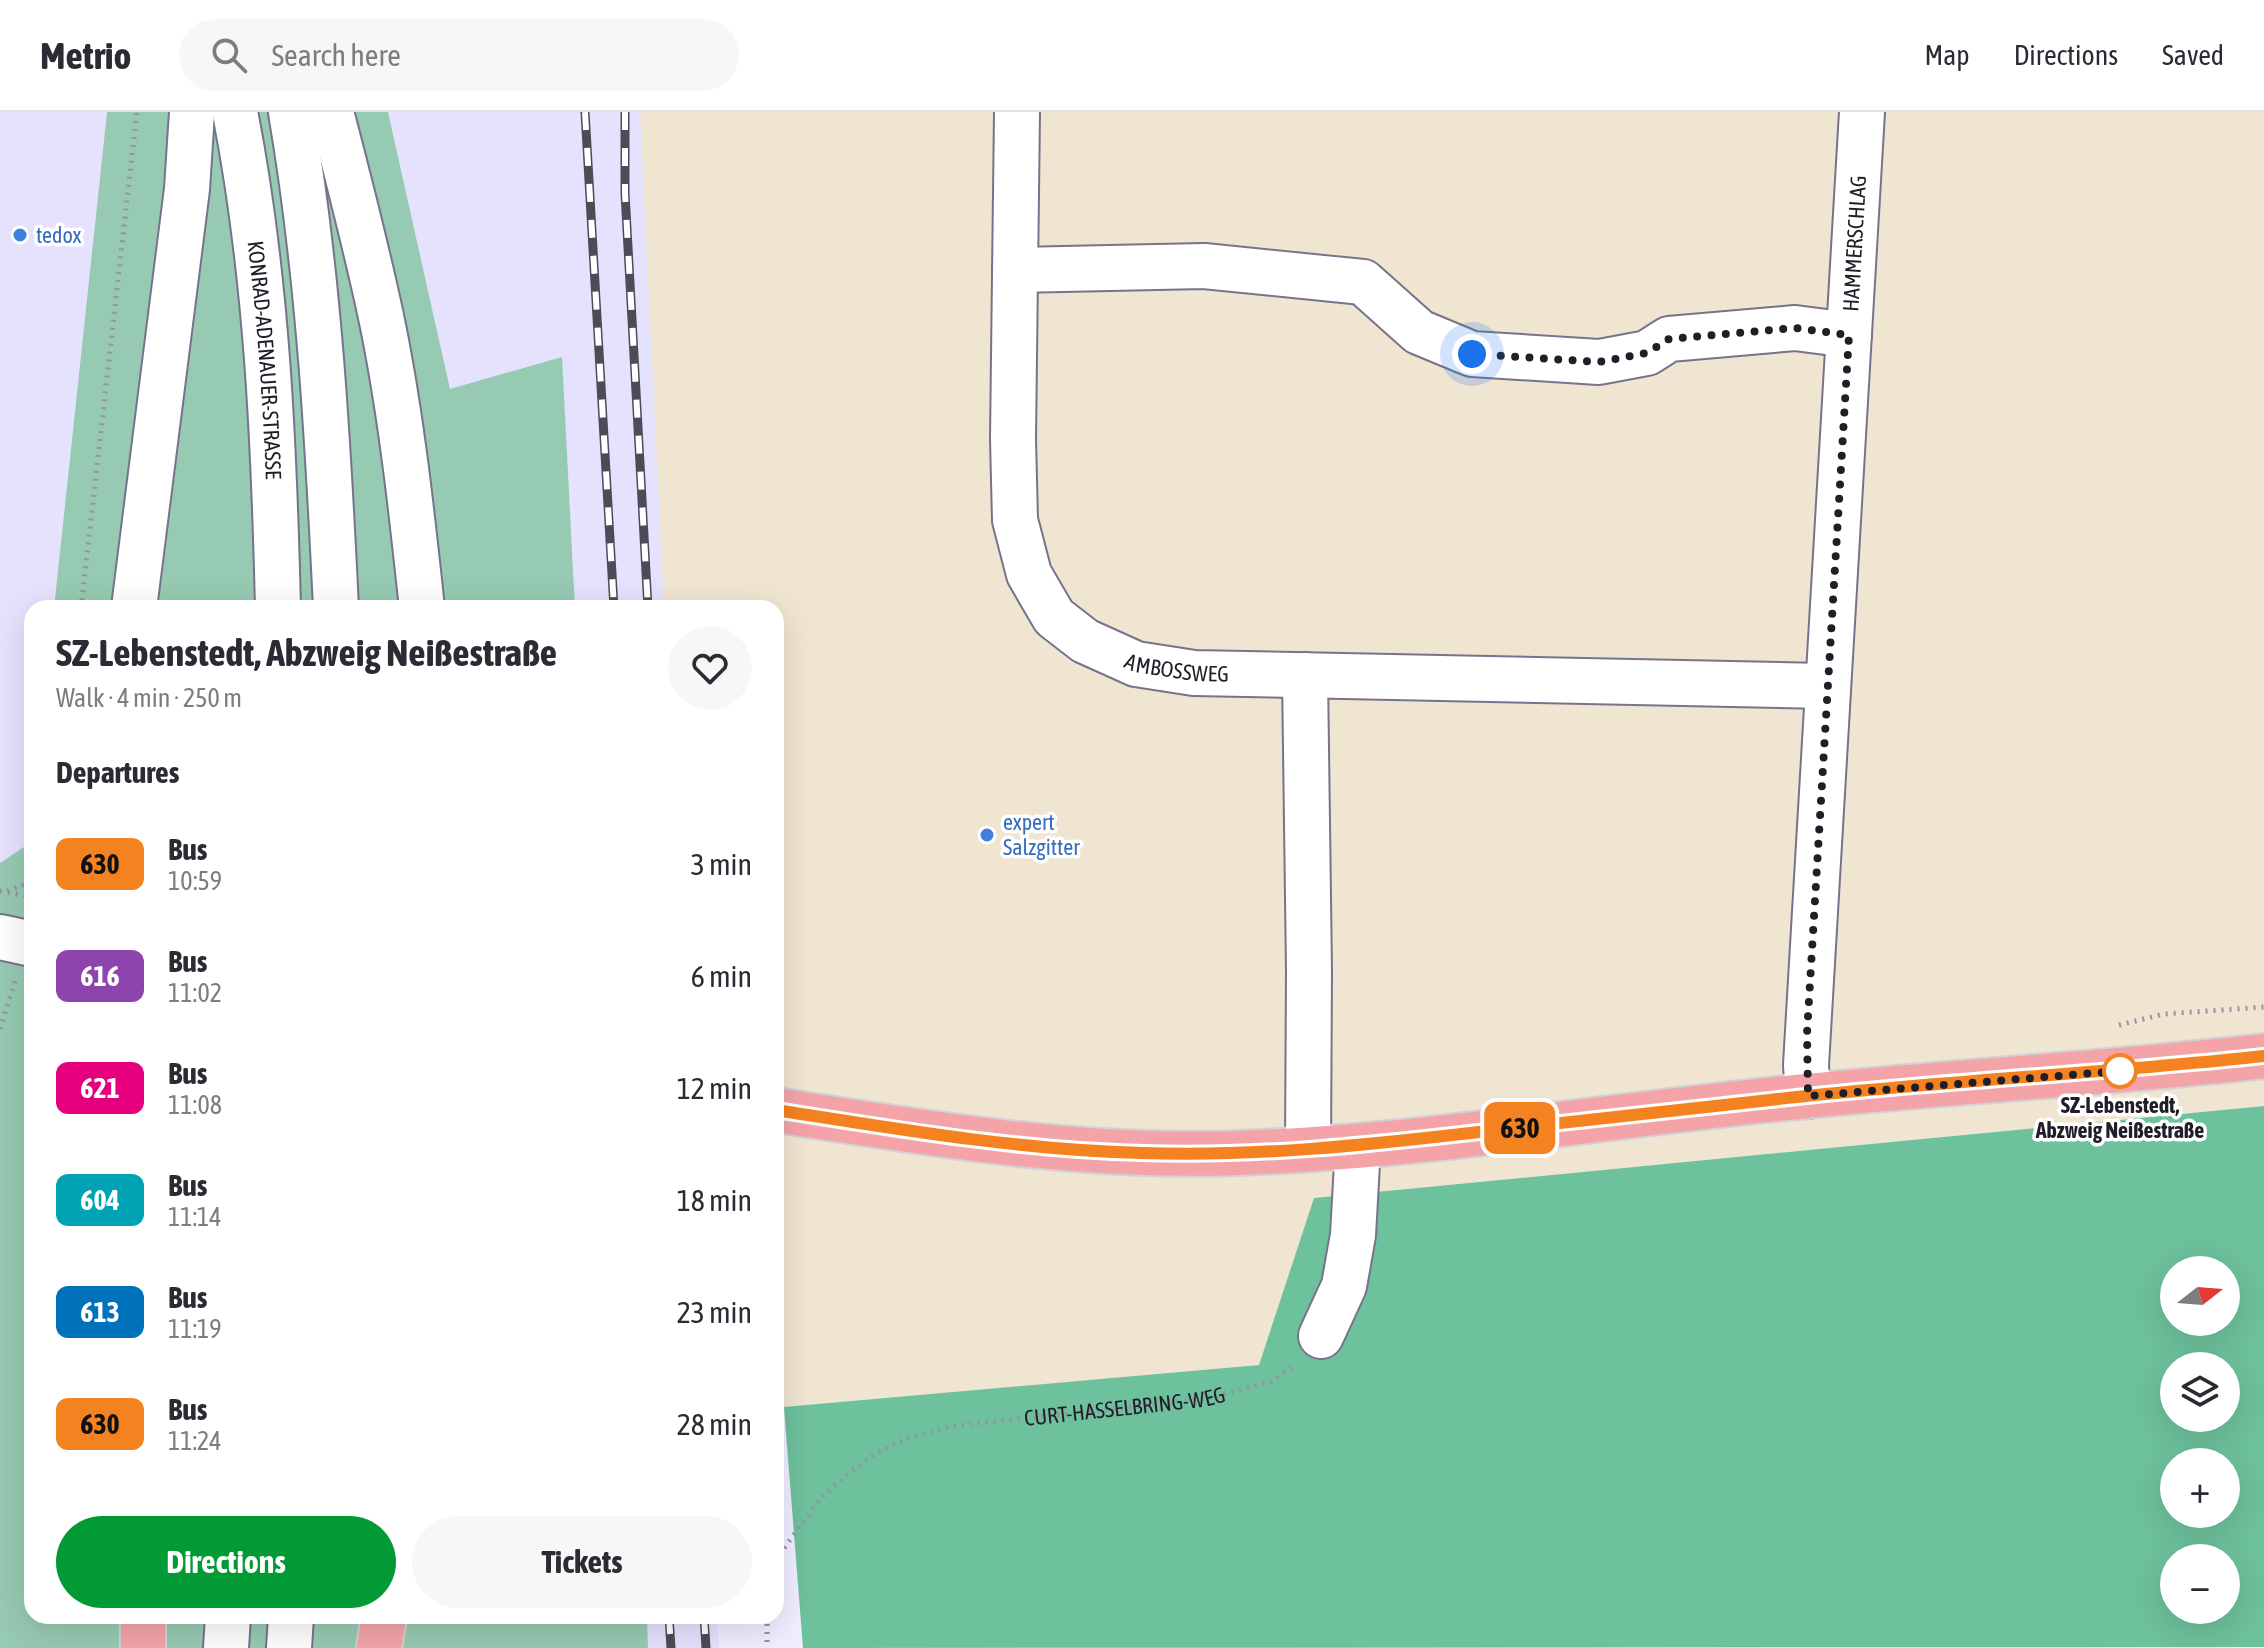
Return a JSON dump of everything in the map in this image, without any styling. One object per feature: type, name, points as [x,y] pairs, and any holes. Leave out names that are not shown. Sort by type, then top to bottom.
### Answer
[{"type":"main road","points":[[784,1111],[896,1129],[1047,1146],[1140,1153],[1238,1153],[1358,1146],[1808,1096],[2152,1069],[2264,1056]]},
{"type":"main road","points":[[143,1624],[143,1648]]},
{"type":"main road","points":[[379,1648],[383,1624]]},
{"type":"street","points":[[135,600],[187,189],[192,112]]},
{"type":"street","name":"KONRAD-ADENAUER-STRASSE","points":[[235,112],[247,176],[263,310],[273,438],[278,600]]},
{"type":"street","points":[[291,112],[315,292],[328,436],[336,600]]},
{"type":"street","points":[[331,112],[359,218],[384,333],[409,483],[421,600]]},
{"type":"street","name":"AMBOSSWEG","points":[[1017,112],[1015,520],[1029,574],[1054,617],[1085,641],[1136,664],[1194,673],[1826,686]]},
{"type":"street","name":"HAMMERSCHLAG","points":[[1808,1096],[1806,1065],[1826,686],[1862,112]]},
{"type":"street","points":[[1015,270],[1204,266],[1363,282],[1419,332],[1472,354],[1599,362],[1647,353],[1669,339],[1795,328],[1849,335]]},
{"type":"street","points":[[1305,675],[1308,1149]]},
{"type":"street","points":[[0,937],[24,962]]},
{"type":"street","points":[[1321,1336],[1344,1286],[1353,1235],[1358,1146]]},
{"type":"street","points":[[226,1648],[228,1624]]},
{"type":"street","points":[[289,1648],[290,1624]]},
{"type":"path","points":[[82,600],[137,112]]},
{"type":"path","points":[[3,891],[24,884]]},
{"type":"path","points":[[3,891],[24,895]]},
{"type":"path","points":[[0,1029],[24,962]]},
{"type":"path","points":[[2109,1028],[2164,1014],[2264,1007]]},
{"type":"path","name":"CURT-HASSELBRING-WEG","points":[[784,1544],[821,1498],[850,1472],[875,1454],[907,1438],[951,1426],[1203,1399],[1271,1382],[1297,1363],[1321,1336]]},
{"type":"path","points":[[767,1624],[767,1648]]},
{"type":"shaded area","points":[[0,112],[107,112],[55,600],[24,600],[24,847],[0,863]]},
{"type":"shaded area","points":[[388,112],[640,112],[664,600],[575,600],[562,358],[450,390]]},
{"type":"shaded area","points":[[640,112],[2264,112],[2264,1106],[1314,1198],[1259,1365],[784,1407],[784,600],[664,600]]},
{"type":"shaded area","points":[[647,1624],[718,1624],[719,1648],[648,1648]]},
{"type":"green space","points":[[107,112],[388,112],[450,389],[562,357],[575,600],[55,600]]},
{"type":"green space","points":[[24,847],[24,1624],[647,1624],[648,1648],[0,1648],[0,863]]},
{"type":"green space","points":[[2264,1106],[2264,1647],[803,1648],[784,1407],[1259,1365],[1314,1198]]},
{"type":"railway","points":[[585,112],[614,600]]},
{"type":"railway","points":[[625,112],[625,193],[648,600]]},
{"type":"railway","points":[[670,1624],[671,1648]]},
{"type":"railway","points":[[704,1624],[706,1648]]},
{"type":"bus line","name":"630","points":[[784,1111],[896,1129],[1047,1146],[1140,1153],[1238,1153],[1358,1146],[1808,1096],[2152,1069],[2264,1056]]},
{"type":"place","name":"tedox","points":[[20,235]]},
{"type":"place","name":"expert Salzgitter","points":[[987,835]]},
{"type":"place","name":"SZ-Lebenstedt, Abzweig Neißestraße","points":[[2120,1071]]},
{"type":"route","points":[[1472,354],[1599,362],[1647,353],[1669,339],[1795,328],[1849,335],[1807,1033],[1808,1096],[2120,1071]]}]
